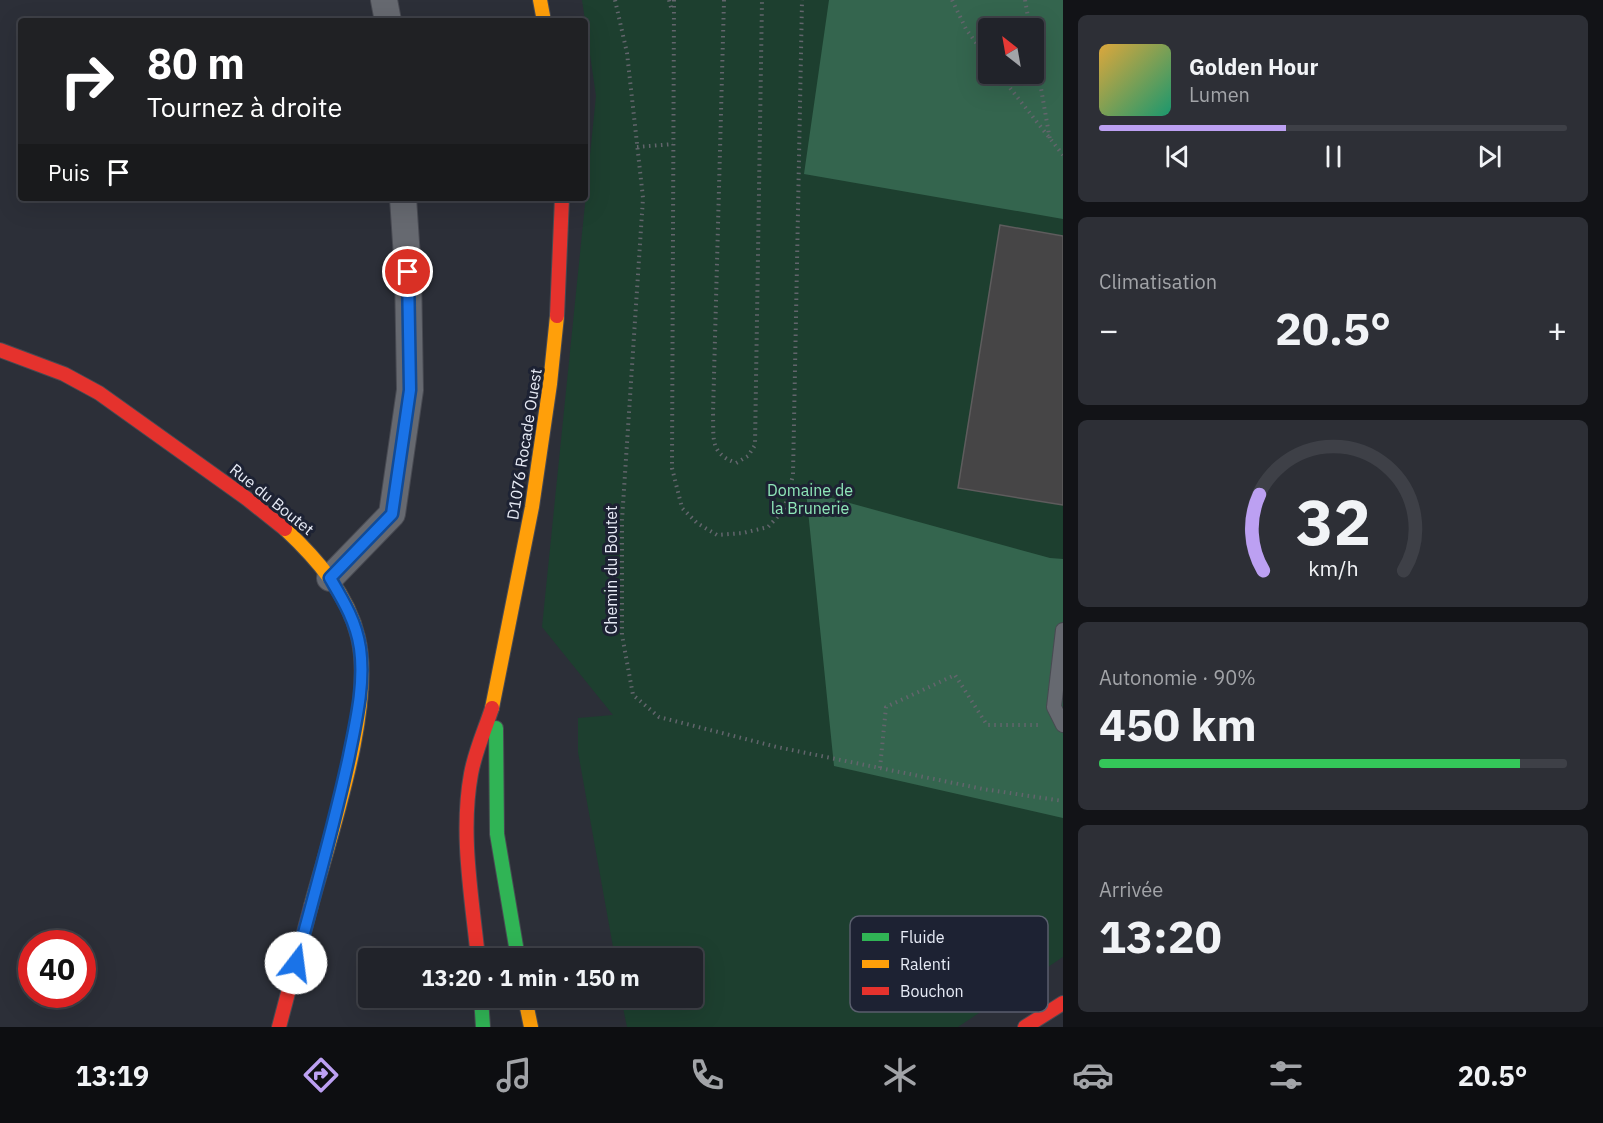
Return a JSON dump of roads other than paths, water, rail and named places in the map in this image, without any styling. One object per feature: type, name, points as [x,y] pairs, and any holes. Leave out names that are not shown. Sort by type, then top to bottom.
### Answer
[{"type":"main road","points":[[540,0],[543,18]]},
{"type":"main road","name":"D1076 Rocade Ouest","points":[[477,948],[468,837],[471,774],[496,693],[535,499],[552,382],[562,247],[562,201]]},
{"type":"main road","name":"Rue du Boutet","points":[[0,350],[38,363],[84,384],[253,502],[304,544],[330,578],[351,614],[360,648],[361,681],[357,714],[341,794],[279,1027]]},
{"type":"main road","name":"D1076 Rocade Ouest","points":[[496,693],[497,834],[516,948]]},
{"type":"main road","points":[[1025,1027],[1063,1004]]},
{"type":"main road","points":[[482,1008],[483,1027]]},
{"type":"main road","points":[[527,1008],[531,1027]]},
{"type":"main road","points":[[1051,1027],[1063,1017]]},
{"type":"street","points":[[384,0],[387,18]]},
{"type":"street","points":[[330,578],[392,514],[410,390],[404,201]]},
{"type":"lane","points":[[1063,630],[1054,707],[1063,725]]},
{"type":"park label","name":"Domaine de la Brunerie","points":[[810,499]]}]
